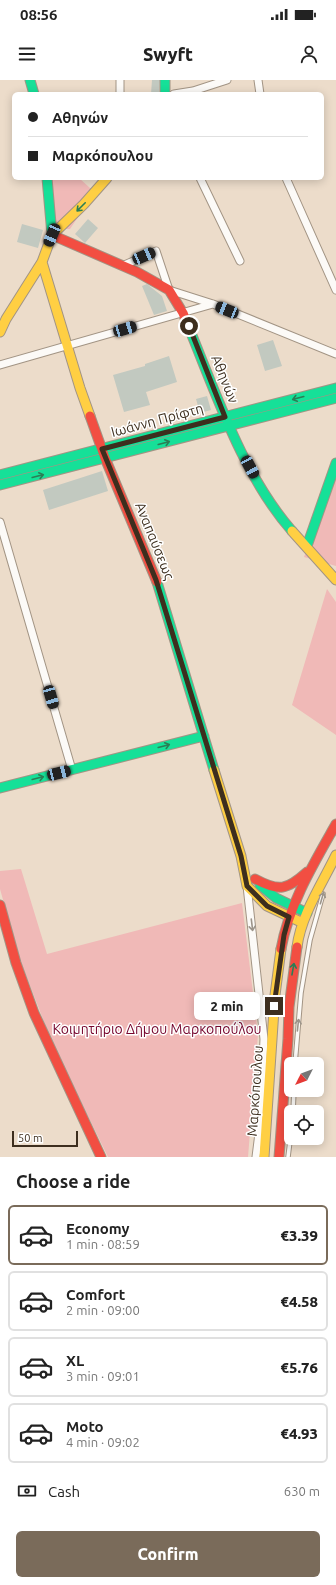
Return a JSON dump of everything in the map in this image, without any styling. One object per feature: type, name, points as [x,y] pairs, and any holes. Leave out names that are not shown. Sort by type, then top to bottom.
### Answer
[{"type":"main road","points":[[30,80],[33,92]]},
{"type":"main road","points":[[165,80],[165,92]]},
{"type":"main road","points":[[0,332],[3,320],[42,262],[52,235],[48,180]]},
{"type":"main road","points":[[52,235],[84,204],[105,180]]},
{"type":"main road","name":"Αθηνών","points":[[52,235],[146,276],[169,290],[183,312],[229,426],[269,501],[281,518],[336,579]]},
{"type":"main road","name":"Αναπαύσεως","points":[[42,262],[80,388],[105,458],[156,580],[241,856],[247,886]]},
{"type":"main road","name":"Ιωάννη Πρίφτη","points":[[0,476],[336,388]]},
{"type":"main road","name":"Ιωάννη Πρίφτη","points":[[0,485],[336,398]]},
{"type":"main road","points":[[307,546],[336,463]]},
{"type":"main road","points":[[0,788],[204,736]]},
{"type":"main road","name":"Μαρκόπουλου","points":[[264,1157],[268,1117],[274,1006],[284,935],[289,917],[318,855],[336,824]]},
{"type":"main road","points":[[255,879],[269,887],[277,889],[284,888],[294,883],[306,872],[318,855]]},
{"type":"main road","name":"Αναπαύσεως","points":[[241,856],[255,879],[265,890],[276,898],[307,913]]},
{"type":"main road","name":"Μαρκόπουλου","points":[[279,1157],[288,1039],[289,1001],[298,938],[307,913],[334,858]]},
{"type":"main road","points":[[247,886],[267,906],[303,923]]},
{"type":"main road","points":[[0,905],[16,964],[34,1013],[101,1157]]},
{"type":"street","points":[[120,80],[120,92]]},
{"type":"street","points":[[187,92],[227,80]]},
{"type":"street","points":[[258,80],[260,92]]},
{"type":"street","points":[[201,180],[240,261]]},
{"type":"street","points":[[287,180],[336,290]]},
{"type":"street","points":[[122,266],[156,251],[169,290],[213,304],[336,354]]},
{"type":"street","points":[[0,365],[213,304]]},
{"type":"street","points":[[0,522],[72,770]]},
{"type":"street","points":[[247,886],[264,1039],[260,1125],[256,1157]]},
{"type":"lane","points":[[296,1057],[301,993],[310,940],[334,858]]},
{"type":"lane","points":[[288,1157],[290,1145]]},
{"type":"green space","points":[[47,180],[81,180],[90,188],[97,189],[70,229],[52,229]]},
{"type":"green space","points":[[336,477],[336,566],[304,557]]},
{"type":"green space","points":[[327,589],[336,602],[336,735],[292,705]]},
{"type":"green space","name":"Κοιμητήριο Δήμου Μαρκοπούλου","points":[[21,869],[47,954],[242,903],[258,1034],[248,1157],[108,1157],[53,1045],[20,960],[0,889],[0,871]]},
{"type":"building","points":[[152,80],[160,80],[159,92],[151,92]]},
{"type":"building","points":[[88,219],[98,228],[85,243],[75,234]]},
{"type":"building","points":[[22,224],[43,230],[38,248],[17,242]]},
{"type":"building","points":[[147,284],[162,296],[167,311],[154,315],[142,286]]},
{"type":"building","points":[[273,340],[282,366],[265,371],[257,345]]},
{"type":"building","points":[[169,356],[177,382],[146,392],[150,405],[124,412],[113,375],[145,366],[145,364]]},
{"type":"building","points":[[207,396],[211,410],[200,413],[196,399]]},
{"type":"building","points":[[102,471],[108,491],[49,510],[43,490]]},
{"type":"traffic: fast","points":[[30,80],[33,92]]},
{"type":"traffic: fast","points":[[165,80],[165,92]]},
{"type":"traffic: fast","points":[[47,180],[52,235]]},
{"type":"traffic: fast","points":[[189,328],[221,407],[245,460],[259,485],[292,531]]},
{"type":"traffic: fast","points":[[0,475],[336,388]]},
{"type":"traffic: fast","points":[[0,485],[336,398]]},
{"type":"traffic: fast","points":[[307,546],[336,463]]},
{"type":"traffic: fast","points":[[157,582],[214,770]]},
{"type":"traffic: fast","points":[[0,788],[204,736]]},
{"type":"traffic: fast","points":[[260,885],[276,898],[307,913]]},
{"type":"traffic: slow","points":[[0,332],[6,319],[42,262],[52,235],[84,204],[105,180]]},
{"type":"traffic: slow","points":[[42,262],[80,388],[90,416]]},
{"type":"traffic: slow","points":[[292,531],[336,580]]},
{"type":"traffic: slow","points":[[214,770],[241,856],[247,886],[267,906],[303,923]]},
{"type":"traffic: slow","points":[[297,947],[299,935],[307,911],[336,855]]},
{"type":"traffic: slow","points":[[264,1157],[275,995],[281,949]]},
{"type":"traffic: jam","points":[[52,235],[137,272],[169,290],[183,313],[189,328]]},
{"type":"traffic: jam","points":[[90,416],[105,458],[157,582]]},
{"type":"traffic: jam","points":[[281,949],[290,916],[303,884],[336,824]]},
{"type":"traffic: jam","points":[[255,879],[270,886],[282,887],[294,883],[307,872]]},
{"type":"traffic: jam","points":[[0,905],[16,963],[34,1013],[101,1157]]},
{"type":"traffic: jam","points":[[279,1157],[289,1007],[297,947]]},
{"type":"route","points":[[189,326],[225,417],[102,449],[156,580],[241,856],[247,886],[267,906],[276,912],[289,917],[284,935],[276,982],[274,1006]]}]
